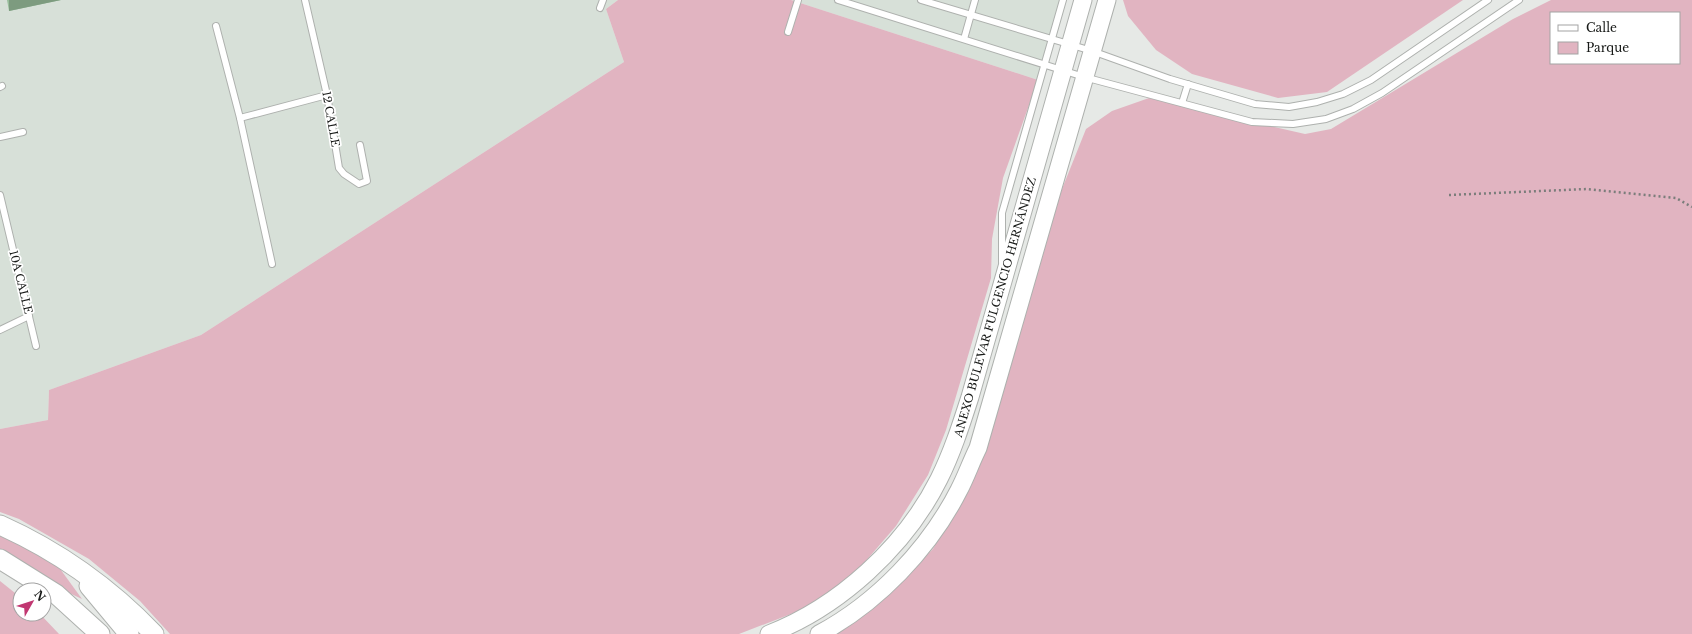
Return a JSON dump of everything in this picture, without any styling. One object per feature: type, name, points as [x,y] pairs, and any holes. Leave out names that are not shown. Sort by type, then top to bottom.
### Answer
[{"type":"main road","name":"ANEXO BULEVAR FULGENCIO HERNÁNDEZ","points":[[769,634],[819,608],[855,582],[887,552],[915,518],[938,480],[957,440],[1083,0]]},
{"type":"main road","name":"ANEXO BULEVAR FULGENCIO HERNÁNDEZ","points":[[819,634],[832,627],[870,600],[904,567],[933,531],[958,491],[978,448],[1106,0]]},
{"type":"main road","points":[[0,525],[72,565],[97,582],[120,600],[154,634]]},
{"type":"main road","points":[[0,559],[33,582]]},
{"type":"main road","points":[[72,565],[129,634]]},
{"type":"main road","points":[[52,592],[56,594],[100,634]]},
{"type":"main road","points":[[52,600],[85,634]]},
{"type":"lane","name":"12 CALLE","points":[[305,0],[326,95],[339,168],[344,174],[359,184],[367,181],[360,145]]},
{"type":"lane","points":[[600,8],[603,0]]},
{"type":"lane","points":[[788,32],[798,0]]},
{"type":"lane","points":[[838,0],[964,38],[1084,78],[1252,122],[1293,124],[1326,119],[1352,109],[1382,93],[1519,0]]},
{"type":"lane","points":[[921,0],[1092,51],[1188,84],[1255,104],[1289,107],[1317,102],[1343,94],[1371,80],[1488,0]]},
{"type":"lane","points":[[964,38],[975,0]]},
{"type":"lane","points":[[1002,286],[1002,213],[1043,64],[1063,0]]},
{"type":"lane","points":[[216,26],[240,118],[272,264]]},
{"type":"lane","points":[[1182,103],[1188,84]]},
{"type":"lane","points":[[240,118],[326,95]]},
{"type":"lane","points":[[0,137],[23,132]]},
{"type":"lane","name":"10A CALLE","points":[[0,195],[36,346]]},
{"type":"lane","points":[[0,330],[29,316]]},
{"type":"path","points":[[1449,195],[1587,189],[1676,198],[1692,207]]},
{"type":"shaded area","points":[[0,0],[618,0],[606,9],[624,62],[201,335],[49,390],[48,420],[0,429]]},
{"type":"shaded area","points":[[791,0],[1061,0],[1038,80]]},
{"type":"green space","points":[[618,0],[791,0],[1038,80],[1003,178],[992,239],[991,278],[946,430],[928,475],[896,526],[858,570],[809,607],[739,634],[170,634],[140,601],[89,559],[19,519],[0,512],[0,429],[48,420],[49,390],[201,335],[624,62],[606,9]]},
{"type":"green space","points":[[1123,0],[1463,0],[1327,92],[1278,98],[1192,74],[1156,50],[1128,16]]},
{"type":"green space","points":[[1551,0],[1692,0],[1692,634],[829,634],[873,606],[933,549],[980,459],[1058,199],[1086,129],[1112,111],[1149,98],[1305,134],[1331,129],[1513,19]]},
{"type":"green space","points":[[0,534],[58,566],[82,599],[52,585],[52,582],[46,582],[0,551]]},
{"type":"green space","points":[[0,581],[12,591],[12,622],[48,622],[59,634],[0,634]]}]
